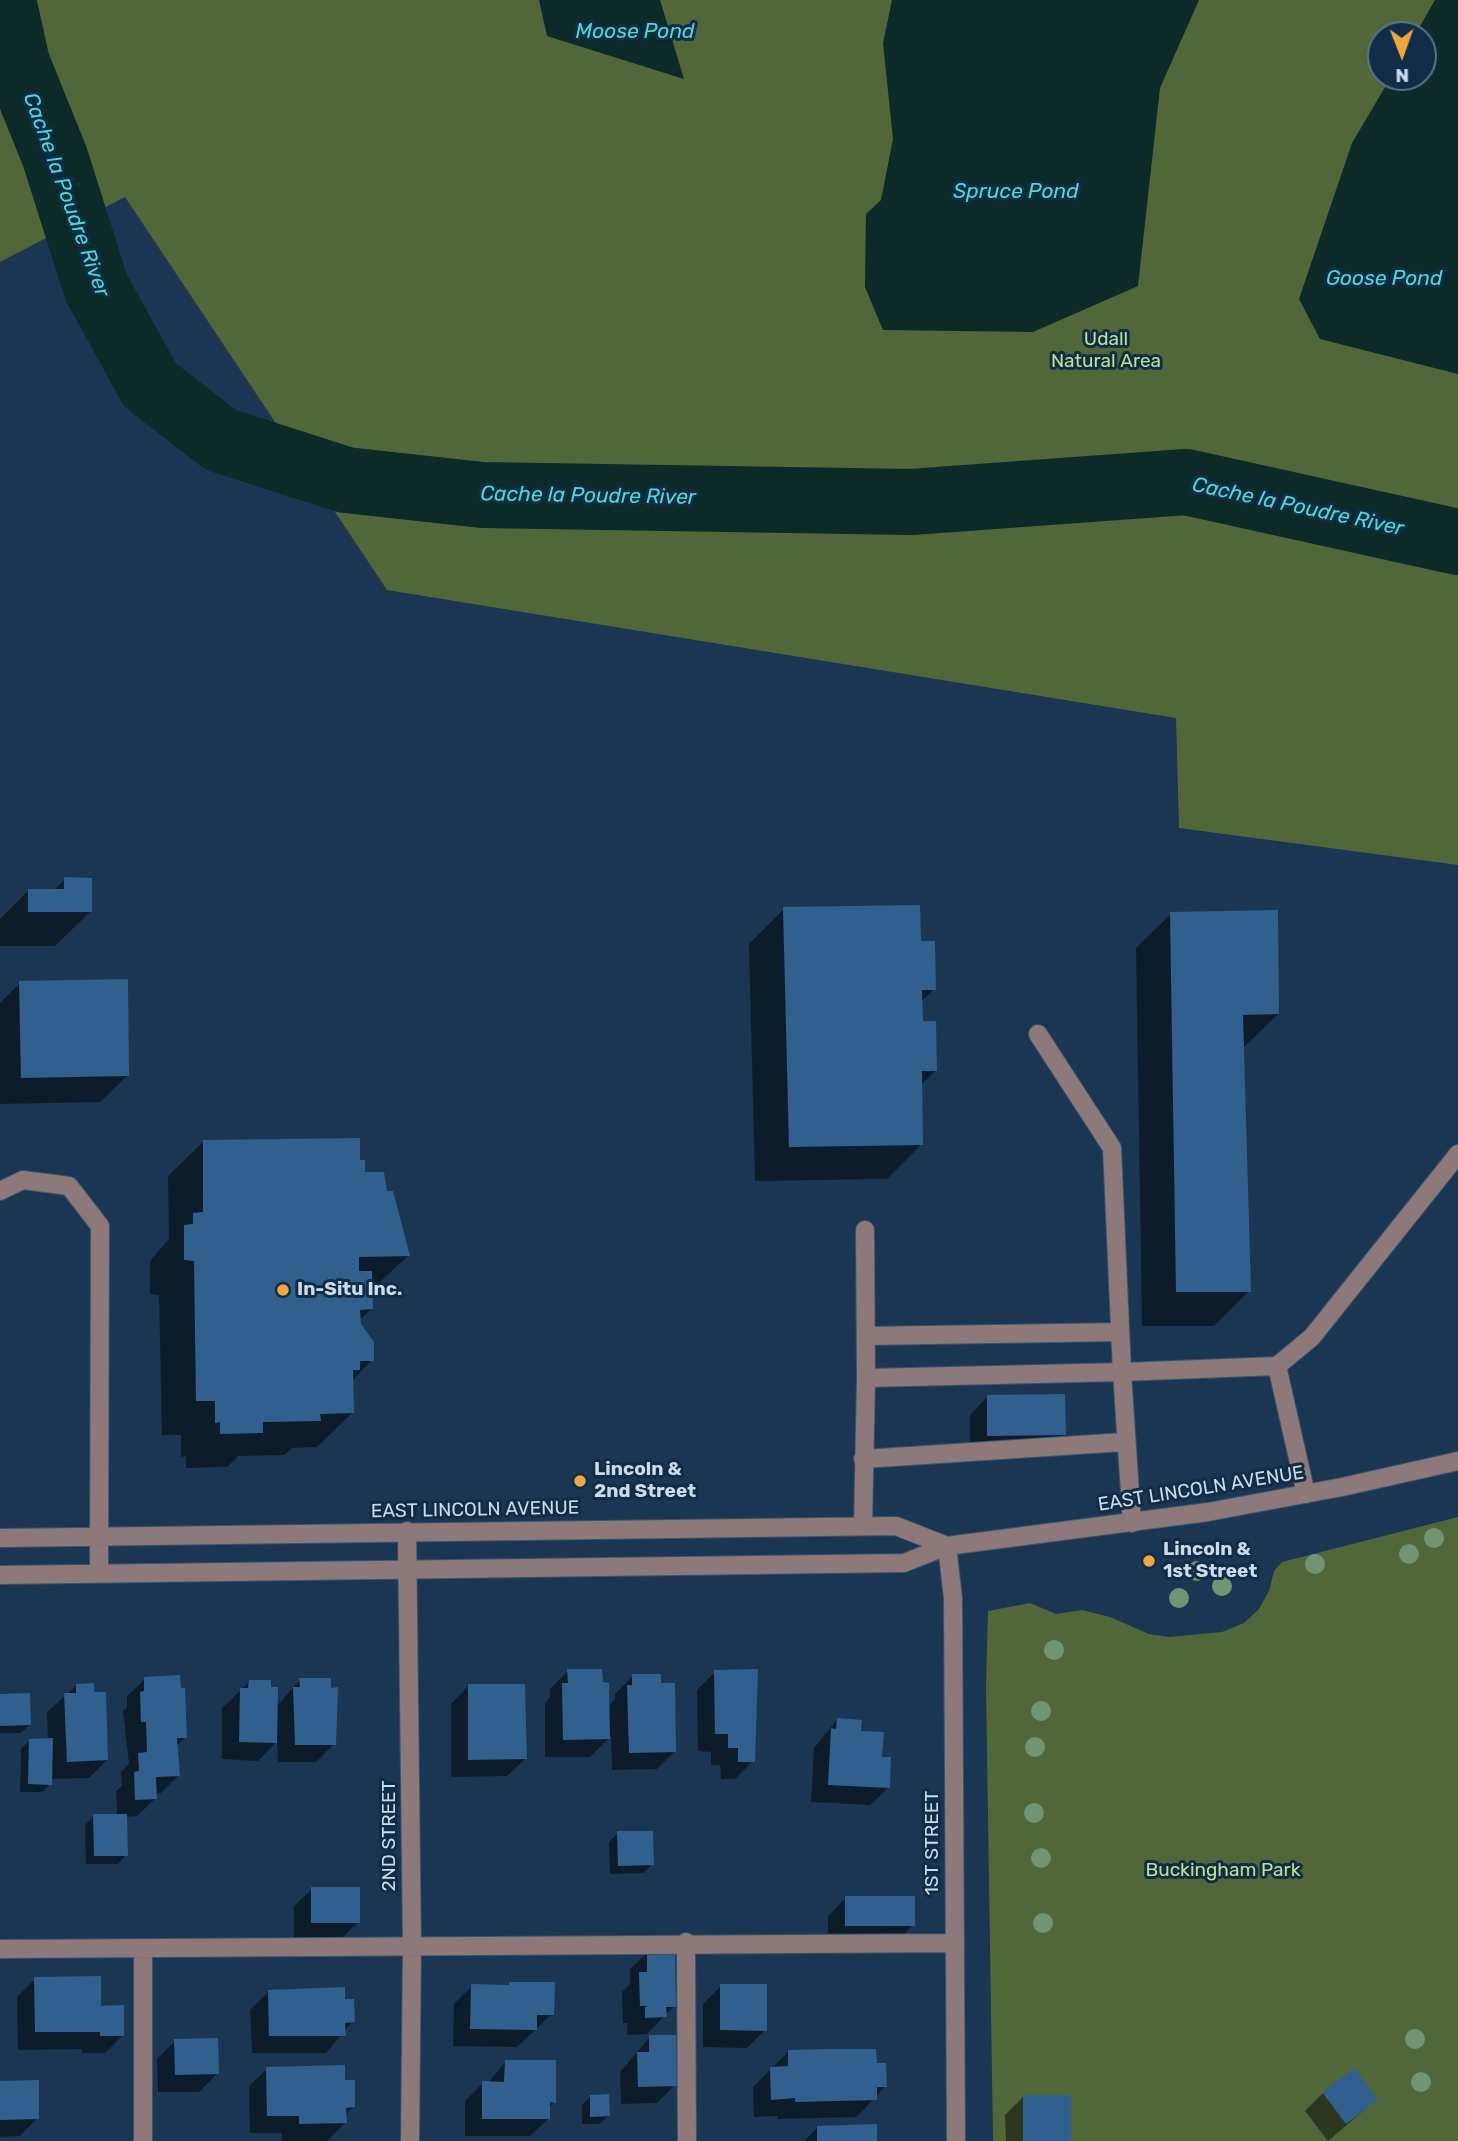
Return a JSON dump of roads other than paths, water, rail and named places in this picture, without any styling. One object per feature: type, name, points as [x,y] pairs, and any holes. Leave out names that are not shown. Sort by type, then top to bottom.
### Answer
[{"type":"street","points":[[1038,1034],[1112,1148],[1124,1442],[1132,1523]]},
{"type":"street","points":[[866,1378],[1277,1366],[1312,1337],[1458,1154]]},
{"type":"street","points":[[0,1191],[23,1180],[69,1186],[100,1226],[99,1572]]},
{"type":"street","points":[[863,1527],[865,1230]]},
{"type":"street","points":[[866,1336],[1120,1332]]},
{"type":"street","points":[[1277,1366],[1295,1431],[1306,1494]]},
{"type":"street","points":[[863,1459],[1124,1442]]},
{"type":"street","name":"EAST LINCOLN AVENUE","points":[[0,1575],[904,1563],[947,1546],[1132,1523],[1306,1494],[1458,1461]]},
{"type":"street","name":"EAST LINCOLN AVENUE","points":[[0,1538],[895,1526],[947,1546]]},
{"type":"street","name":"2ND STREET","points":[[407,1531],[412,1946],[410,2141]]},
{"type":"street","name":"1ST STREET","points":[[947,1546],[953,1598],[956,2141]]},
{"type":"street","points":[[0,1949],[686,1942],[955,1943]]},
{"type":"street","points":[[686,1942],[687,2141]]},
{"type":"street","points":[[143,1948],[143,2141]]},
{"type":"water","name":"Moose Pond","points":[[539,0],[660,0],[684,79],[547,36]]},
{"type":"water","name":"Spruce Pond","points":[[892,0],[1199,0],[1160,88],[1138,286],[1033,332],[883,330],[865,287],[866,214],[881,200],[893,139],[883,43]]},
{"type":"water","name":"Goose Pond","points":[[1435,0],[1458,0],[1458,374],[1320,339],[1299,299],[1352,143],[1383,91],[1437,91],[1437,21],[1423,21]]},
{"type":"waterway","name":"Cache la Poudre River","points":[[3,0],[17,63],[55,157],[96,287],[150,385],[221,440],[346,480],[482,495],[911,502],[1186,482],[1458,542]]},
{"type":"place","name":"In-Situ Inc.","points":[[283,1290]]},
{"type":"place","name":"Lincoln & 2nd Street","points":[[580,1481]]},
{"type":"place","name":"Lincoln & 1st Street","points":[[1149,1561]]},
{"type":"park label","name":"Udall Natural Area","points":[[1106,351]]},
{"type":"park label","name":"Buckingham Park","points":[[1223,1871]]}]
